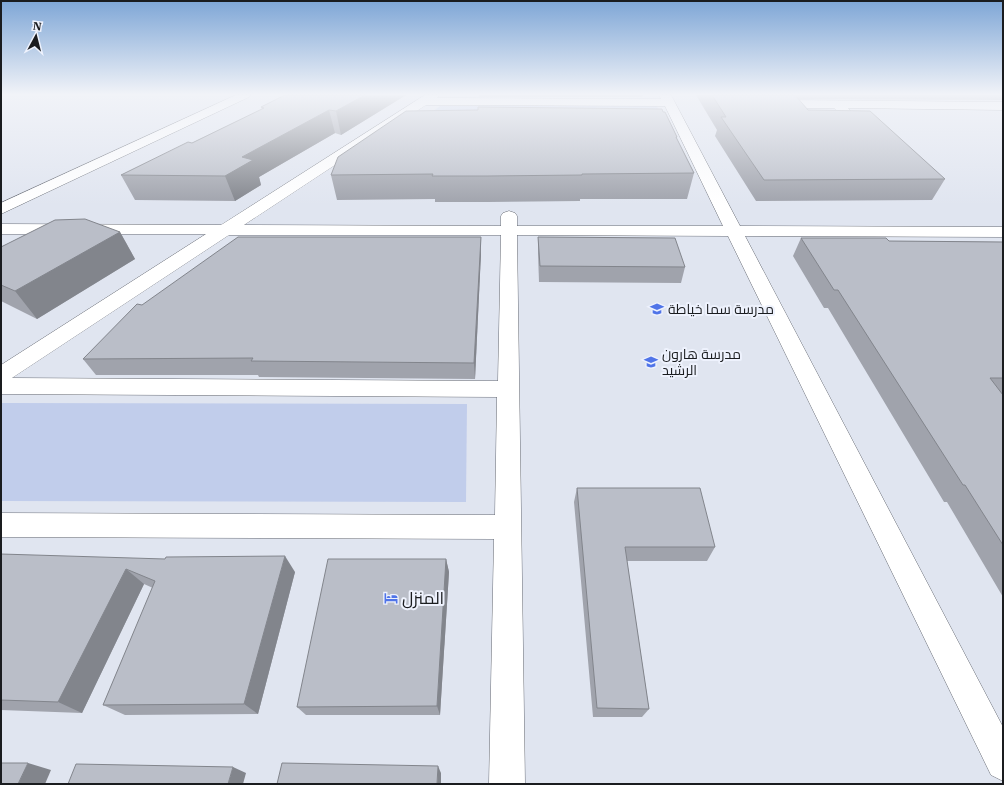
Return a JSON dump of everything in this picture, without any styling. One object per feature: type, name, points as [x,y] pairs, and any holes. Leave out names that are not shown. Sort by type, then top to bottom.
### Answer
[{"type":"street","points":[[1,210],[168,132]]},
{"type":"street","points":[[1,375],[377,132]]},
{"type":"street","points":[[684,132],[1003,763]]},
{"type":"street","points":[[1,215],[248,215],[509,223],[731,224],[1003,232]]},
{"type":"street","points":[[731,224],[1003,218]]},
{"type":"street","points":[[1,229],[226,230],[509,223]]},
{"type":"street","points":[[507,784],[509,223]]},
{"type":"street","points":[[1,386],[508,389]]},
{"type":"street","points":[[1,525],[508,527]]},
{"type":"shaded area","points":[[1,403],[467,404],[466,502],[1,501]]},
{"type":"building","points":[[215,132],[289,132],[242,157],[253,160],[225,176],[121,175],[188,142],[192,143]]},
{"type":"building","points":[[375,132],[674,132],[694,173],[487,176],[432,176],[433,174],[331,175],[338,157]]},
{"type":"building","points":[[731,132],[893,132],[945,179],[764,180]]},
{"type":"building","points":[[85,219],[120,232],[15,291],[1,285],[1,247],[55,220]]},
{"type":"building","points":[[238,237],[481,237],[474,363],[251,361],[253,358],[83,359],[137,304],[142,305]]},
{"type":"building","points":[[538,237],[675,238],[685,267],[540,266]]},
{"type":"building","points":[[801,238],[886,238],[889,241],[1003,242],[1003,378],[990,378],[1003,395],[1003,545],[838,290],[834,290]]},
{"type":"building","points":[[577,488],[700,488],[715,547],[625,547],[649,709],[597,708]]},
{"type":"building","points":[[1,554],[165,559],[166,557],[285,556],[244,704],[103,705],[155,581],[126,569],[58,702],[1,700]]},
{"type":"building","points":[[328,559],[446,559],[437,706],[297,707]]},
{"type":"building","points":[[1,763],[28,763],[18,784],[1,784]]},
{"type":"building","points":[[282,763],[438,766],[437,784],[277,784]]},
{"type":"building","points":[[76,764],[233,767],[228,784],[68,784]]},
{"type":"place","name":"مدرسة سما خياطة","points":[[657,309]]},
{"type":"place","name":"مدرسة هارون الرشيد","points":[[651,362]]},
{"type":"place","name":"المنزل","points":[[391,598]]}]
